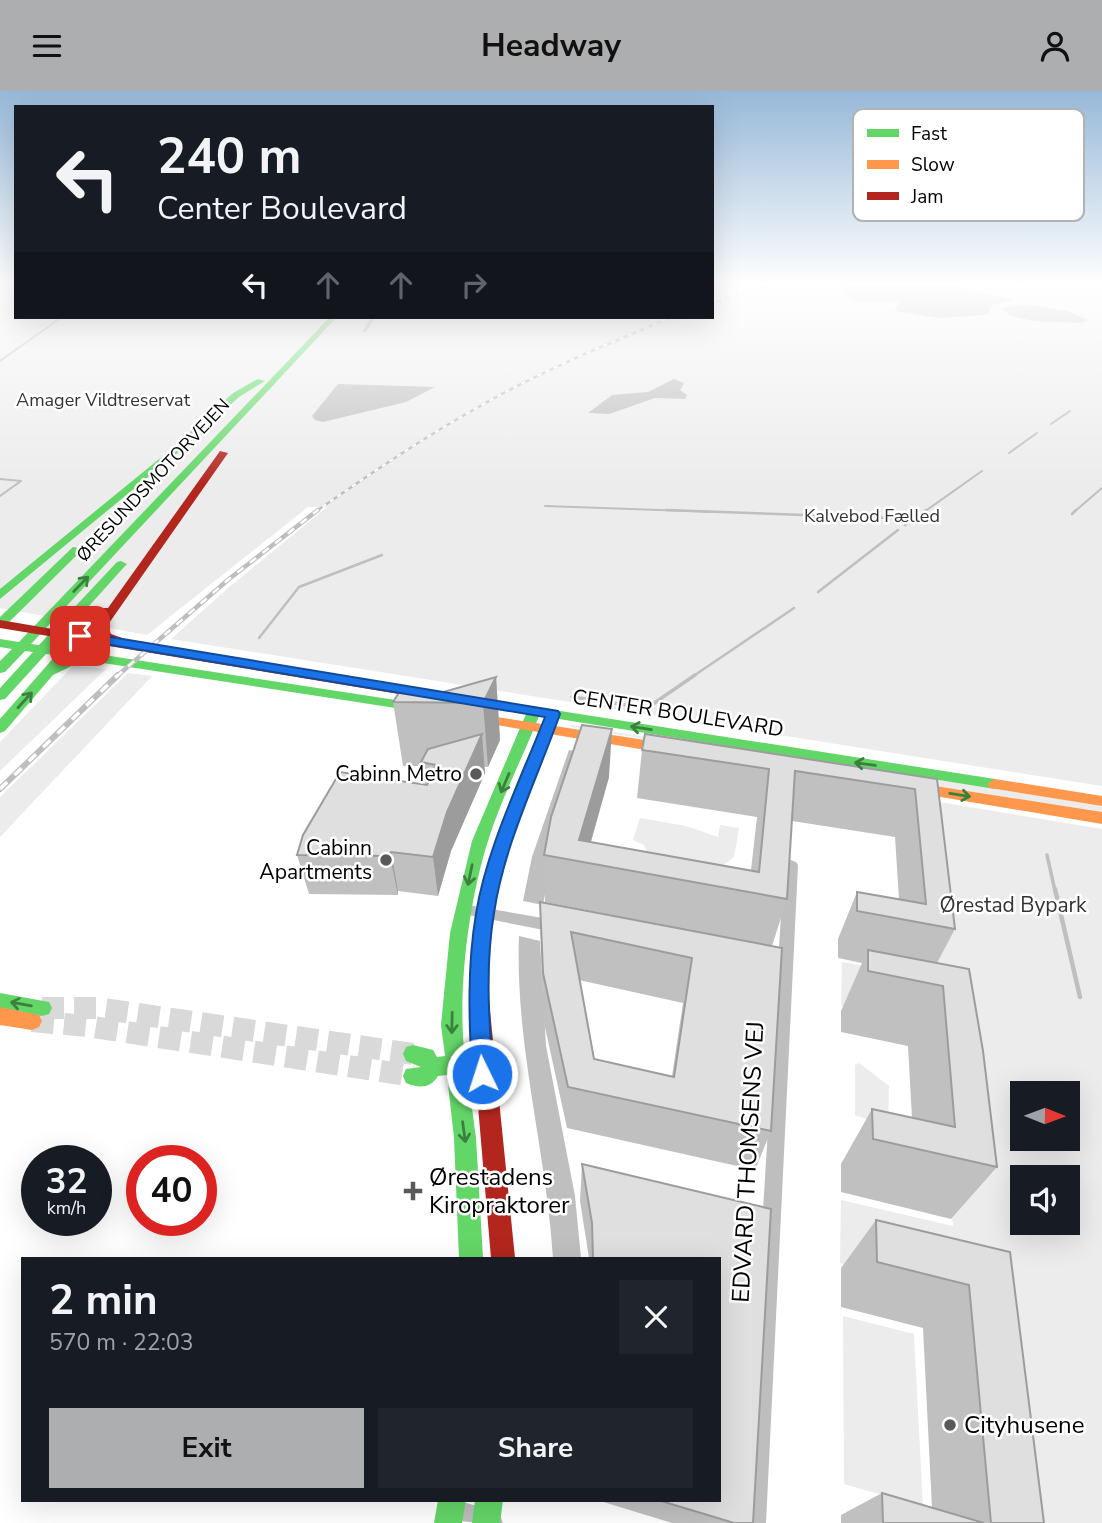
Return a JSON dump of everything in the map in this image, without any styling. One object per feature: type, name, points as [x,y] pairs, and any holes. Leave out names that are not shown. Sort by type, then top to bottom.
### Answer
[{"type":"main road","name":"ØRESUNDSMOTORVEJEN","points":[[0,646],[290,351]]},
{"type":"main road","name":"ØRESUNDSMOTORVEJEN","points":[[0,669],[303,351]]},
{"type":"main road","points":[[0,696],[223,453],[301,361],[306,351]]},
{"type":"main road","points":[[0,624],[178,448],[236,395],[261,381]]},
{"type":"main road","points":[[0,595],[178,448]]},
{"type":"main road","points":[[121,653],[101,631],[120,596],[223,453]]},
{"type":"main road","points":[[0,588],[38,557],[69,538]]},
{"type":"main road","points":[[0,728],[46,677],[69,644],[120,596]]},
{"type":"main road","name":"CENTER BOULEVARD","points":[[0,624],[69,644],[172,660],[439,711]]},
{"type":"main road","points":[[0,630],[60,639],[69,644]]},
{"type":"main road","points":[[0,637],[69,644]]},
{"type":"main road","name":"CENTER BOULEVARD","points":[[0,646],[69,644],[90,657],[121,653]]},
{"type":"main road","points":[[46,677],[65,664],[90,657]]},
{"type":"main road","name":"CENTER BOULEVARD","points":[[172,660],[235,664],[532,718],[1102,801]]},
{"type":"main road","points":[[471,1257],[465,1138],[453,1065],[451,1025],[463,909],[480,841],[532,718]]},
{"type":"main road","points":[[502,1257],[498,1184],[482,1074],[478,1006],[485,913],[500,855],[551,721]]},
{"type":"main road","name":"CENTER BOULEVARD","points":[[551,721],[1102,818]]},
{"type":"main road","points":[[0,1001],[42,1008]]},
{"type":"main road","points":[[0,1016],[32,1021]]},
{"type":"main road","points":[[413,1054],[426,1057],[432,1066]]},
{"type":"main road","points":[[432,1066],[453,1065],[482,1074]]},
{"type":"main road","points":[[413,1076],[426,1077],[432,1066]]},
{"type":"street","name":"EDVARD THOMSENS VEJ","points":[[755,1523],[780,971],[791,865]]},
{"type":"street","points":[[463,909],[567,929]]},
{"type":"street","points":[[450,1511],[488,1517]]},
{"type":"green space","name":"Kalvebod Fælled","points":[[0,351],[1102,351],[1102,786],[171,639],[228,588],[327,507],[308,507],[147,635],[0,608]]},
{"type":"green space","points":[[73,666],[106,669],[0,771],[0,742]]},
{"type":"green space","points":[[128,673],[152,676],[0,837],[0,797]]},
{"type":"green space","points":[[572,725],[653,738],[682,739],[1102,806],[1102,813],[571,727]]},
{"type":"green space","name":"Ørestad Bypark","points":[[915,798],[1102,829],[1102,1523],[981,1523],[961,1293],[840,1263],[841,1200],[953,1226],[934,1026],[841,1006],[842,962],[929,978]]},
{"type":"green space","points":[[640,818],[686,826],[718,837],[720,825],[739,828],[734,857],[721,867],[651,859],[644,845],[633,840]]},
{"type":"green space","points":[[859,1063],[889,1086],[888,1127],[855,1115],[855,1065]]},
{"type":"green space","points":[[843,1316],[914,1334],[923,1507],[844,1484]]},
{"type":"shaded area","points":[[674,379],[684,383],[680,390],[687,395],[685,399],[655,398],[609,414],[588,413],[612,395],[648,392]]},
{"type":"shaded area","points":[[338,384],[435,387],[406,402],[323,422],[315,420],[312,416]]},
{"type":"shaded area","points":[[569,750],[586,753],[551,861],[543,905],[523,901],[532,857]]},
{"type":"shaded area","points":[[519,936],[540,941],[546,1046],[575,1196],[581,1257],[553,1257],[526,1058],[519,977]]},
{"type":"building","points":[[496,677],[483,703],[393,702],[400,691],[440,693]]},
{"type":"building","points":[[582,725],[612,729],[579,840],[759,872],[769,769],[642,750],[645,734],[937,779],[955,929],[857,911],[857,892],[926,904],[915,789],[795,771],[787,899],[544,855],[551,817]]},
{"type":"building","points":[[482,734],[447,812],[433,857],[391,852],[390,856],[297,855],[303,835],[340,772],[427,785],[436,765],[421,762],[428,749]]},
{"type":"building","points":[[540,902],[782,948],[771,1131],[568,1087],[543,973]],"holes":[[[571,932],[692,958],[674,1077],[594,1059]]]},
{"type":"building","points":[[868,950],[969,969],[983,1051],[997,1167],[873,1139],[872,1109],[955,1127],[943,986],[868,971]]},
{"type":"building","points":[[582,1164],[771,1209],[753,1523],[734,1523],[665,1502],[721,1502],[721,1257],[593,1257],[592,1223]]},
{"type":"building","points":[[876,1220],[1010,1252],[1044,1523],[991,1523],[969,1285],[877,1262]]},
{"type":"building","points":[[882,1493],[984,1523],[883,1523]]},
{"type":"waterway","points":[[0,361],[14,351]]},
{"type":"waterway","points":[[1051,424],[1070,411]]},
{"type":"waterway","points":[[1009,453],[1037,433]]},
{"type":"waterway","points":[[924,512],[982,471]]},
{"type":"waterway","points":[[0,479],[21,481],[0,496]]},
{"type":"waterway","points":[[1074,512],[1102,488]]},
{"type":"waterway","points":[[545,506],[716,512]]},
{"type":"waterway","points":[[666,510],[914,519]]},
{"type":"waterway","points":[[914,519],[926,510]]},
{"type":"waterway","points":[[905,525],[914,519]]},
{"type":"waterway","points":[[914,519],[920,519]]},
{"type":"waterway","points":[[818,592],[898,530]]},
{"type":"waterway","points":[[259,638],[299,587],[382,555]]},
{"type":"waterway","points":[[692,677],[794,608]]},
{"type":"waterway","points":[[572,697],[647,708],[695,675]]},
{"type":"waterway","points":[[1047,855],[1055,891]]},
{"type":"waterway","points":[[1055,889],[1080,997]]},
{"type":"tunnel","points":[[42,1008],[97,1008],[413,1054]]},
{"type":"tunnel","points":[[32,1021],[87,1026],[413,1076]]},
{"type":"railway","points":[[315,512],[460,417],[528,380],[593,351]]},
{"type":"railway","points":[[116,677],[229,579],[318,510]]},
{"type":"railway","points":[[0,789],[118,675]]},
{"type":"traffic: fast","points":[[0,669],[302,351]]},
{"type":"traffic: fast","points":[[0,595],[178,448],[236,395],[261,381]]},
{"type":"traffic: fast","points":[[0,624],[77,549]]},
{"type":"traffic: fast","points":[[0,696],[121,564]]},
{"type":"traffic: fast","points":[[0,643],[415,707]]},
{"type":"traffic: fast","points":[[0,728],[64,654]]},
{"type":"traffic: fast","points":[[54,671],[74,660],[90,657]]},
{"type":"traffic: fast","points":[[477,702],[995,784]]},
{"type":"traffic: fast","points":[[471,1257],[465,1138],[451,1025],[459,933],[480,841],[533,715]]},
{"type":"traffic: fast","points":[[479,1001],[483,931],[495,867],[552,718]]},
{"type":"traffic: fast","points":[[0,1001],[42,1008]]},
{"type":"traffic: fast","points":[[413,1054],[426,1057],[432,1067]]},
{"type":"traffic: fast","points":[[432,1067],[453,1065],[482,1074]]},
{"type":"traffic: fast","points":[[413,1076],[426,1077],[432,1067]]},
{"type":"traffic: fast","points":[[448,1523],[452,1502]]},
{"type":"traffic: fast","points":[[486,1523],[489,1502]]},
{"type":"traffic: slow","points":[[477,718],[664,748]]},
{"type":"traffic: slow","points":[[995,784],[1102,801]]},
{"type":"traffic: slow","points":[[916,788],[1102,818]]},
{"type":"traffic: slow","points":[[0,1016],[32,1021]]},
{"type":"traffic: jam","points":[[129,645],[106,636],[101,626],[223,453]]},
{"type":"traffic: jam","points":[[80,636],[105,611]]},
{"type":"traffic: jam","points":[[0,624],[435,696]]},
{"type":"traffic: jam","points":[[479,1001],[503,1257]]},
{"type":"place","name":"Cabinn Metro","points":[[476,774]]},
{"type":"place","name":"Cabinn Apartments","points":[[386,860]]},
{"type":"place","name":"Ørestadens Kiropraktorer","points":[[413,1191]]},
{"type":"place","name":"Cityhusene","points":[[950,1425]]},
{"type":"route","points":[[80,636],[235,664],[553,714],[497,866],[485,913],[478,1006],[482,1074]]},
{"type":"park label","name":"Amager Vildtreservat","points":[[103,400]]}]
